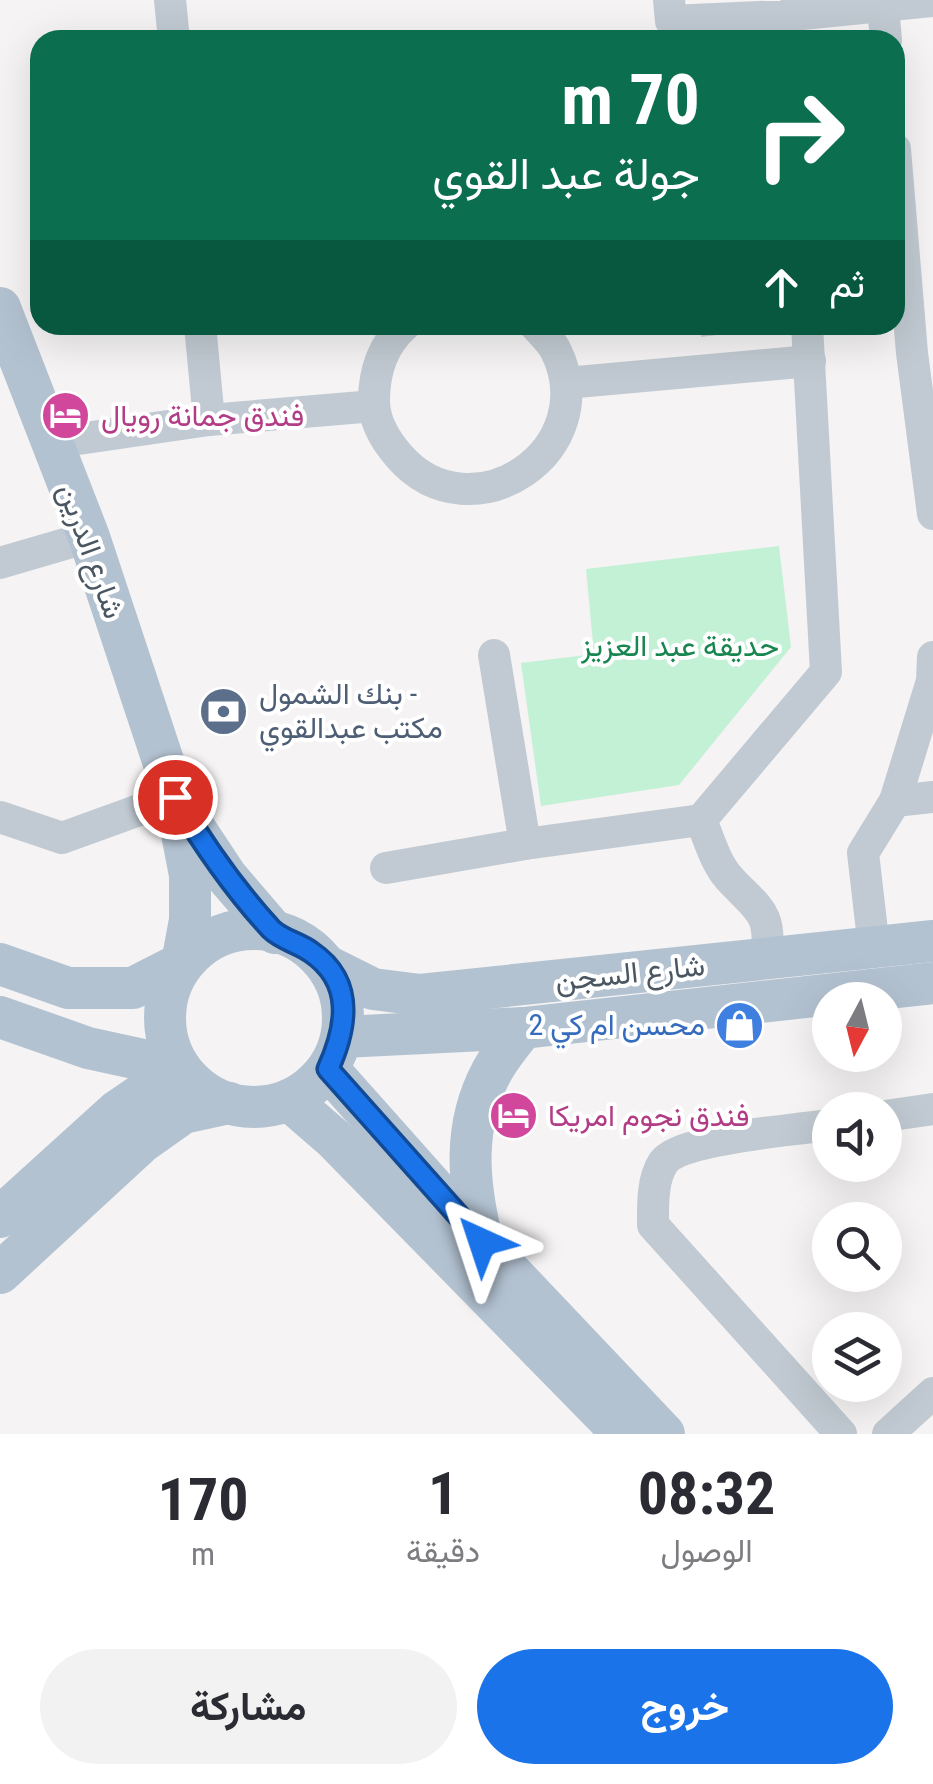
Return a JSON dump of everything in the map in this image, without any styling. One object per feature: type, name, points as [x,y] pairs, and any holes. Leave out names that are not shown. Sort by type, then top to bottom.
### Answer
[{"type":"main road","name":"شارع الدرين","points":[[0,308],[89,537],[175,797],[190,875],[190,920],[182,963]]},
{"type":"main road","name":"شارع الدرين","points":[[175,797],[202,842],[275,933]]},
{"type":"main road","points":[[0,964],[68,988],[133,988],[182,963],[203,942],[230,930],[275,933],[310,951],[331,968],[344,1001],[336,1053],[311,1087],[288,1100],[259,1106],[230,1103],[184,1113],[142,1142],[0,1274]]},
{"type":"main road","name":"شارع السجن","points":[[331,968],[373,989],[420,995],[933,942]]},
{"type":"main road","points":[[182,963],[166,996],[166,1034],[180,1068],[202,1089],[230,1103]]},
{"type":"main road","name":"شارع السجن","points":[[336,1053],[933,982]]},
{"type":"main road","points":[[0,1017],[88,1048],[180,1068]]},
{"type":"main road","points":[[482,1242],[469,1186],[472,1129],[490,1074],[523,1028]]},
{"type":"main road","points":[[336,1053],[482,1242],[664,1434]]},
{"type":"main road","points":[[0,1217],[116,1111],[180,1068]]},
{"type":"main road","points":[[288,1100],[333,1138],[623,1434]]},
{"type":"street","points":[[170,0],[173,30]]},
{"type":"street","points":[[668,0],[671,22],[783,19],[933,2]]},
{"type":"street","points":[[883,6],[885,30]]},
{"type":"street","points":[[905,269],[933,514]]},
{"type":"street","points":[[201,335],[210,420]]},
{"type":"street","points":[[394,335],[377,368],[374,406],[386,441],[410,469],[444,486],[481,489],[517,478],[546,454],[563,420],[566,383],[554,347],[544,335]]},
{"type":"street","points":[[386,868],[701,820],[826,672],[808,335]]},
{"type":"street","points":[[566,383],[810,361]]},
{"type":"street","points":[[51,443],[210,420],[374,406]]},
{"type":"street","points":[[0,564],[89,537]]},
{"type":"street","points":[[494,655],[526,844]]},
{"type":"street","points":[[874,948],[862,853],[895,801],[932,681],[933,657]]},
{"type":"street","points":[[0,817],[62,838],[175,797]]},
{"type":"street","points":[[895,801],[933,797]]},
{"type":"street","points":[[701,820],[728,877],[756,902],[766,918],[766,959]]},
{"type":"street","points":[[902,1114],[933,1109]]},
{"type":"street","points":[[812,1127],[686,1146],[664,1162],[654,1194],[654,1225],[840,1434]]},
{"type":"street","points":[[888,1434],[933,1393]]},
{"type":"green space","name":"حديقة عبد العزيز","points":[[779,546],[791,647],[679,785],[541,806],[521,663],[594,654],[586,569]]},
{"type":"place","name":"فندق جمانة رويال","points":[[66,416]]},
{"type":"place","name":"بنك الشمول - مكتب عبدالقوي","points":[[224,711]]},
{"type":"place","name":"محسن ام كي 2","points":[[740,1025]]},
{"type":"place","name":"فندق نجوم امريكا","points":[[513,1116]]},
{"type":"route","points":[[175,797],[227,877],[275,933],[310,951],[331,968],[344,1001],[343,1036],[328,1069],[482,1242]]}]
